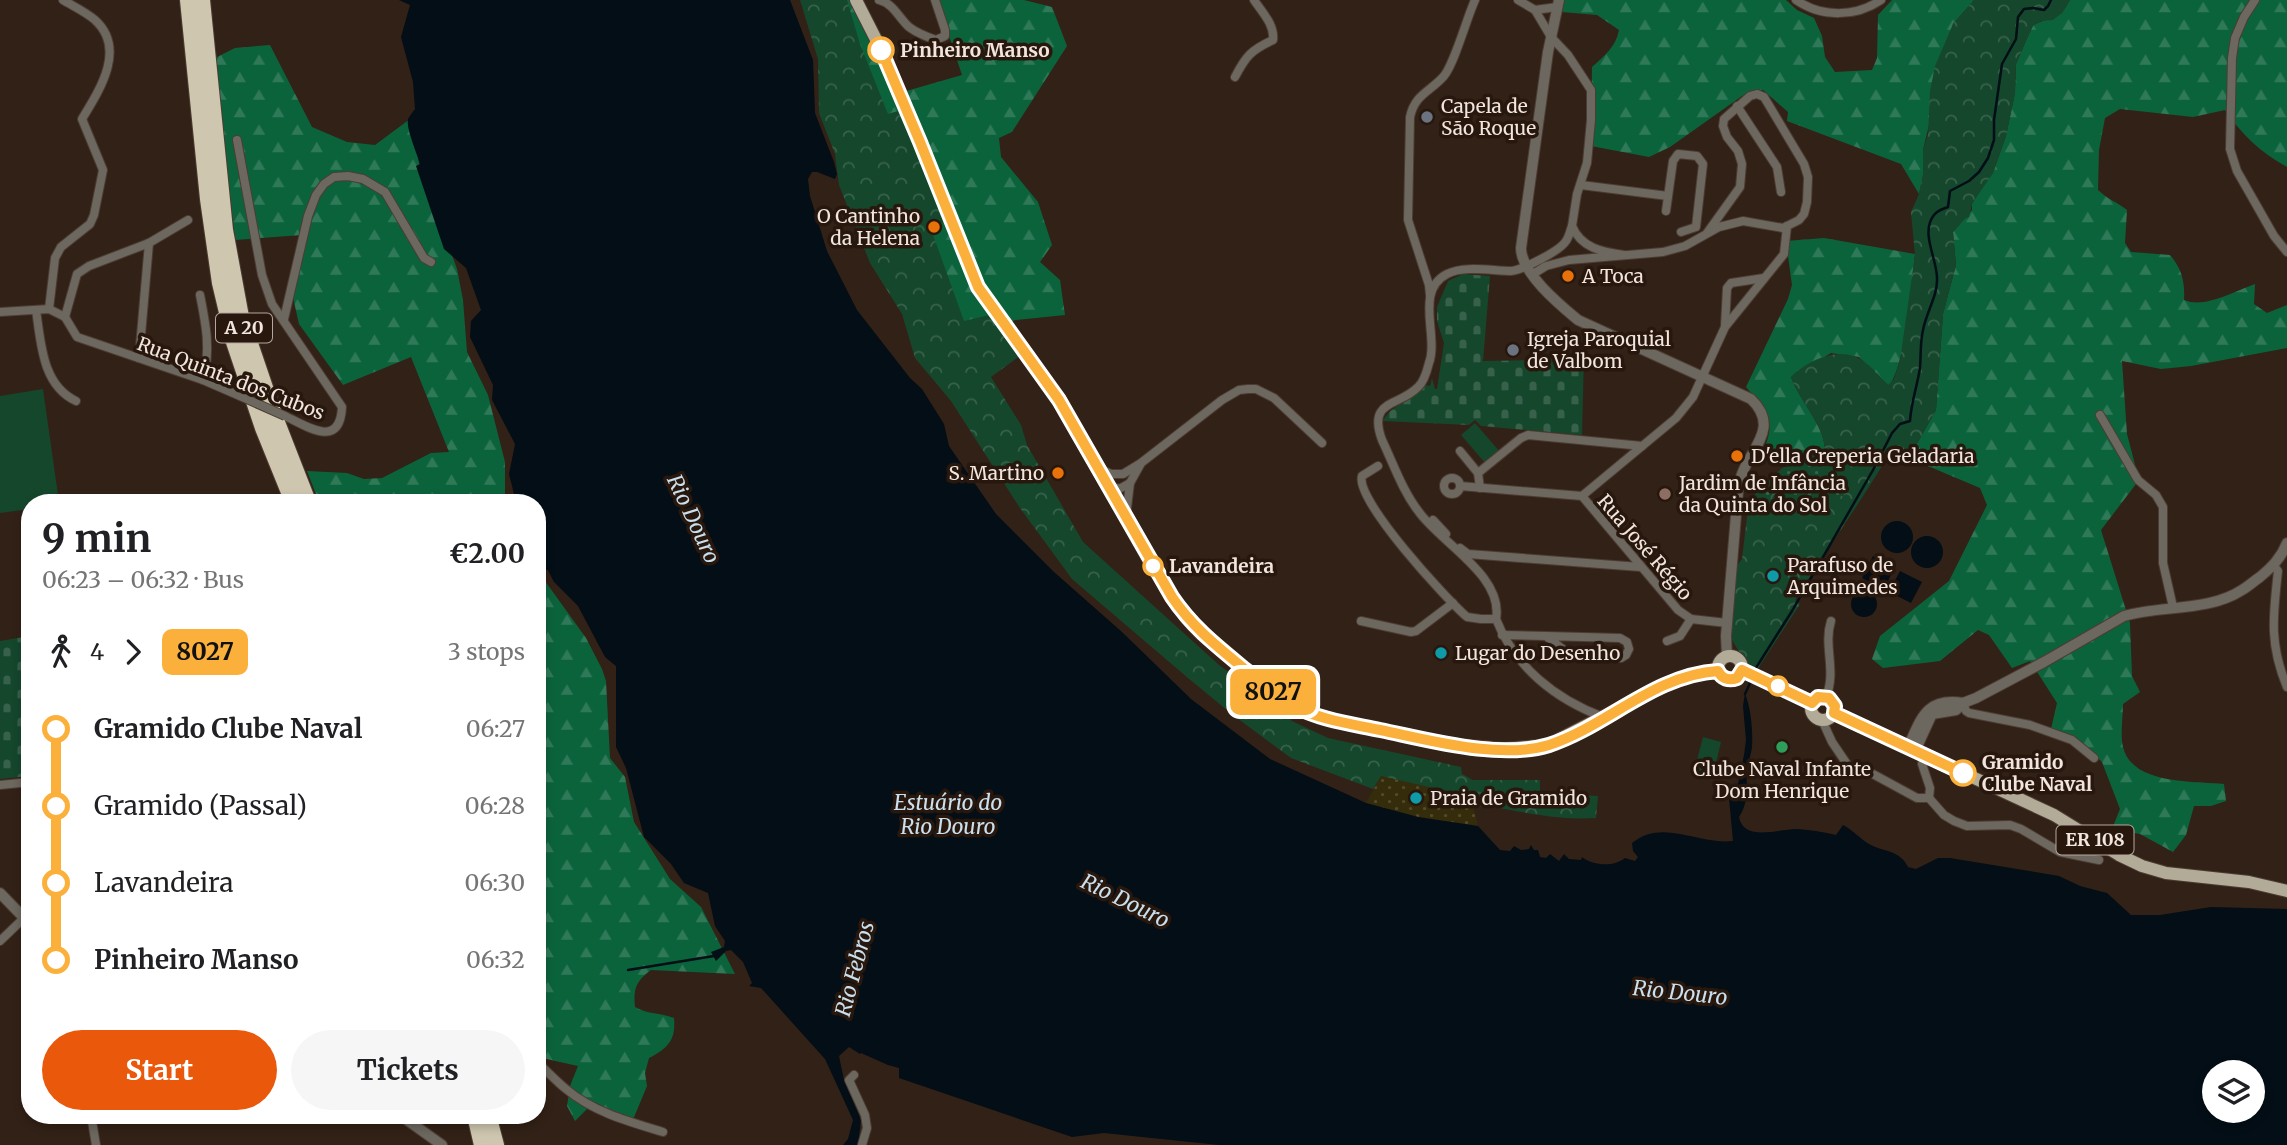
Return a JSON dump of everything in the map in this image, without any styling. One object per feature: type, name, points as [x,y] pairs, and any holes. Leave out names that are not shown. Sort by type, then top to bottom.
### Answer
[{"type":"highway","name":"A 20","points":[[188,0],[208,199],[220,283],[233,342],[290,494]]},
{"type":"highway","name":"A 20","points":[[202,0],[225,230],[238,305],[257,368],[306,494]]},
{"type":"highway","points":[[477,1124],[482,1145]]},
{"type":"highway","points":[[490,1124],[496,1145]]},
{"type":"main road","points":[[856,0],[888,63],[978,287],[1059,400],[1149,560],[1187,619],[1267,687],[1303,711],[1341,722],[1486,749],[1523,748],[1548,745],[1685,677],[1718,671]]},
{"type":"main road","points":[[1749,674],[1729,680],[1724,678],[1718,671],[1719,662],[1727,656],[1735,656],[1749,674],[1812,703]]},
{"type":"main road","points":[[1826,696],[1833,701],[1834,713],[1822,720],[1813,716],[1811,707],[1818,697],[1826,696]]},
{"type":"main road","name":"ER 108","points":[[1834,713],[2054,816],[2142,866],[2166,873],[2249,883],[2287,891]]},
{"type":"street","points":[[0,312],[49,309],[55,258],[61,247],[90,224],[94,215],[103,170],[82,120],[110,62],[110,46],[105,32],[95,20],[63,0]]},
{"type":"street","points":[[878,0],[886,2],[897,11],[909,27],[936,40],[945,36],[945,30],[935,0]]},
{"type":"street","points":[[1235,77],[1245,57],[1253,49],[1273,40],[1273,29],[1254,0]]},
{"type":"street","points":[[1475,0],[1450,66],[1439,81],[1416,99],[1412,106],[1408,220],[1424,266],[1430,296],[1433,343],[1431,360],[1420,386],[1382,410],[1378,418],[1378,429],[1417,510],[1429,525],[1475,567],[1490,587],[1502,635],[1522,664],[1558,695],[1577,707],[1603,717]]},
{"type":"street","points":[[1518,0],[1535,10],[1591,90],[1592,98],[1587,163],[1577,194],[1568,239],[1529,270]]},
{"type":"street","points":[[1796,0],[1818,10],[1836,13],[1855,12],[1881,0]]},
{"type":"street","points":[[2255,0],[2235,38],[2230,149],[2237,171],[2274,236],[2287,251]]},
{"type":"street","points":[[1535,10],[1558,4],[1521,248],[1529,270],[1562,307],[1578,320],[1751,399],[1763,419],[1759,443],[1741,474],[1738,491],[1727,623],[1727,656]]},
{"type":"street","points":[[1424,266],[1433,273],[1447,274],[1466,270],[1529,270],[1559,262],[1663,252],[1685,246],[1719,227],[1742,221],[1783,228],[1799,220],[1804,214],[1809,190],[1804,164],[1764,97],[1757,94],[1750,96],[1724,119],[1723,126],[1727,137],[1738,151],[1742,164],[1740,187],[1707,233]]},
{"type":"street","points":[[1737,106],[1777,167],[1781,192]]},
{"type":"street","points":[[237,140],[262,275],[272,304],[284,319]]},
{"type":"street","points":[[1666,211],[1673,161],[1678,154],[1697,156],[1703,164],[1696,227],[1681,232]]},
{"type":"street","points":[[284,319],[308,216],[316,195],[324,184],[334,177],[363,179],[385,192],[424,258],[430,261]]},
{"type":"street","points":[[1581,185],[1668,196]]},
{"type":"street","points":[[65,317],[77,274],[89,266],[149,243],[188,220]]},
{"type":"street","points":[[1572,226],[1575,235],[1590,247],[1624,255]]},
{"type":"street","points":[[1460,486],[1582,496],[1687,407],[1725,327],[1784,254],[1787,226]]},
{"type":"street","points":[[139,358],[149,243]]},
{"type":"street","points":[[1430,296],[1447,274]]},
{"type":"street","points":[[1725,327],[1727,288],[1731,283],[1764,278]]},
{"type":"street","points":[[200,295],[209,343],[203,380]]},
{"type":"street","name":"Rua Quinta dos Cubos","points":[[49,309],[65,317],[77,337],[203,380],[319,432],[330,432],[337,427],[341,419],[342,407],[291,334],[284,319]]},
{"type":"street","points":[[36,310],[44,363],[64,396],[76,401]]},
{"type":"street","points":[[1108,488],[1123,474],[1142,463],[1222,400],[1239,390],[1256,389],[1274,398],[1322,443]]},
{"type":"street","points":[[2100,415],[2138,480],[2156,495],[2163,507],[2163,563],[2173,607]]},
{"type":"street","points":[[1478,473],[1528,435],[1642,446]]},
{"type":"street","points":[[1460,451],[1478,473],[1480,488]]},
{"type":"street","points":[[1126,519],[1130,483],[1142,463]]},
{"type":"street","points":[[1378,466],[1361,478],[1360,483],[1383,522],[1467,617],[1496,618]]},
{"type":"street","points":[[1097,468],[1111,474],[1123,474]]},
{"type":"street","points":[[1108,488],[1121,488],[1130,483]]},
{"type":"street","name":"Rua José Régio","points":[[1582,496],[1678,610],[1690,619],[1727,623]]},
{"type":"street","points":[[1433,520],[1468,554],[1640,567]]},
{"type":"street","points":[[1911,749],[1932,714],[1956,710],[1963,703],[2124,616],[2202,604],[2241,591],[2274,566],[2286,550]]},
{"type":"street","points":[[2274,566],[2277,571],[2273,640],[2278,665],[2287,687]]},
{"type":"street","points":[[1361,621],[1411,632],[1453,603]]},
{"type":"street","points":[[1667,641],[1680,636],[1690,619]]},
{"type":"street","points":[[1826,696],[1832,676],[1829,635],[1831,621]]},
{"type":"street","points":[[1502,635],[1546,636],[1620,638],[1627,642],[1629,649],[1621,658],[1574,656],[1562,651],[1546,636]]},
{"type":"street","points":[[1963,703],[1969,713],[2030,725],[2072,740],[2094,758]]},
{"type":"street","points":[[1822,720],[1832,742],[1851,770],[1871,773],[1917,798],[1929,798]]},
{"type":"street","points":[[1922,764],[1930,788],[1929,798],[1944,815],[1954,821],[1967,826],[2010,825],[2060,852],[2099,860]]},
{"type":"street","points":[[0,785],[21,783]]},
{"type":"street","points":[[0,893],[21,915]]},
{"type":"street","points":[[0,941],[21,925]]},
{"type":"street","points":[[546,1070],[582,1100],[612,1115],[663,1132]]},
{"type":"street","points":[[854,1075],[849,1080],[865,1115],[867,1128],[862,1145]]},
{"type":"street","points":[[92,1124],[96,1145]]},
{"type":"street","points":[[413,1124],[437,1141]]},
{"type":"street","points":[[423,1145],[437,1141]]},
{"type":"green space","points":[[800,0],[847,0],[860,44],[888,114],[898,111],[945,221],[931,229],[964,321],[989,315],[1021,355],[991,377],[1021,425],[1027,445],[1083,542],[1219,665],[1292,721],[1328,738],[1461,767],[1462,774],[1473,780],[1540,780],[1540,793],[1598,796],[1596,818],[1561,818],[1498,808],[1473,807],[1459,794],[1381,776],[1373,789],[1291,758],[1233,715],[1072,579],[1020,508],[951,401],[915,358],[902,314],[870,263],[839,185],[835,154],[819,113],[818,59]]},
{"type":"green space","points":[[806,0],[855,0],[903,92],[962,75],[937,0],[1024,0],[1052,7],[1067,46],[1012,132],[999,138],[1001,157],[1038,202],[1052,245],[1040,262],[1060,280],[1065,315],[1015,320],[958,355]]},
{"type":"green space","points":[[1564,0],[1786,0],[1797,10],[1814,18],[1822,36],[1825,57],[1835,72],[1872,70],[1877,58],[1878,15],[1892,0],[1974,0],[1953,24],[1923,150],[1923,175],[1919,194],[1901,164],[1787,121],[1788,112],[1763,90],[1742,96],[1670,147],[1649,157],[1591,146],[1592,67],[1612,46],[1619,30],[1597,15],[1562,12]]},
{"type":"green space","points":[[1974,0],[2070,0],[2062,13],[2053,20],[2041,21],[2033,26],[2016,64],[2015,93],[2006,136],[1993,173],[1972,204],[1969,217],[1953,232],[1956,265],[1943,314],[1936,410],[1909,458],[1891,451],[1795,600],[1800,604],[1757,670],[1742,656],[1731,637],[1737,565],[1742,559],[1749,500],[1782,468],[1825,449],[1816,421],[1791,377],[1797,371],[1823,357],[1842,354],[1852,355],[1864,362],[1888,385],[1894,379],[1900,360],[1915,255],[1911,212],[1923,175],[1923,150],[1928,134],[1930,91],[1935,66],[1953,24]]},
{"type":"green space","points":[[2070,0],[2287,0],[2287,167],[2252,142],[2225,110],[2193,117],[2120,109],[2105,118],[2099,150],[2098,190],[2127,210],[2125,243],[2131,252],[2170,255],[2182,276],[2184,300],[2210,301],[2255,284],[2254,304],[2267,313],[2287,305],[2287,348],[2161,369],[2122,361],[2127,434],[2139,480],[2101,530],[2130,623],[2132,676],[2140,692],[2123,704],[2123,747],[2138,768],[2151,775],[2181,781],[2224,784],[2226,801],[2211,806],[2194,806],[2186,835],[2173,852],[2140,834],[2112,829],[2120,809],[2102,762],[2077,738],[2051,729],[2057,703],[2030,661],[2012,668],[1989,635],[1978,630],[1940,661],[1883,668],[1872,659],[1880,636],[1949,581],[1987,505],[1980,488],[1909,458],[1936,410],[1943,314],[1956,265],[1953,232],[1972,210],[1972,204],[1993,173],[2006,136],[2015,93],[2016,64],[2033,25],[2062,13]]},
{"type":"green space","points":[[270,45],[312,127],[347,142],[375,145],[410,119],[419,163],[457,269],[463,300],[467,352],[488,395],[505,462],[505,494],[316,494],[307,471],[347,473],[364,479],[382,478],[431,453],[449,452],[411,357],[343,385],[299,324],[292,293],[302,235],[235,240],[215,58],[235,48]]},
{"type":"green space","points":[[1824,238],[1915,254],[1900,360],[1889,386],[1859,357],[1831,353],[1791,377],[1816,421],[1825,449],[1793,460],[1760,461],[1768,437],[1769,421],[1762,406],[1746,387],[1788,299],[1792,285],[1786,241]]},
{"type":"green space","points":[[1463,274],[1490,276],[1483,361],[1533,360],[1534,340],[1537,340],[1538,356],[1584,354],[1582,435],[1481,426],[1475,420],[1469,425],[1383,421],[1392,410],[1426,385],[1430,386],[1432,378],[1437,389],[1444,343],[1437,321],[1437,307],[1448,281]]},
{"type":"green space","points":[[43,389],[58,494],[21,494],[21,510],[0,513],[0,396]]},
{"type":"green space","points":[[1475,423],[1500,452],[1486,464],[1461,435]]},
{"type":"green space","points":[[1832,457],[1834,464],[1841,465],[1842,473],[1798,477],[1779,486],[1768,504],[1763,504],[1765,493],[1779,476],[1811,462]]},
{"type":"green space","points":[[1842,482],[1844,496],[1800,499],[1793,505],[1784,498],[1797,487]]},
{"type":"green space","points":[[546,582],[586,638],[602,669],[606,681],[610,758],[625,777],[634,822],[670,879],[701,907],[735,974],[651,970],[639,982],[635,990],[635,1007],[674,1018],[674,1032],[661,1051],[649,1058],[645,1073],[647,1086],[632,1122],[594,1102],[575,1121],[567,1106],[570,1086],[578,1066],[546,1059]]},
{"type":"green space","points":[[21,638],[21,777],[0,779],[0,641]]},
{"type":"green space","points":[[1703,737],[1721,742],[1712,780],[1693,775]]},
{"type":"sand","name":"Praia de Gramido","points":[[1381,776],[1459,794],[1473,807],[1478,826],[1418,817],[1366,803]]},
{"type":"water","name":"Estuário do Rio Douro","points":[[399,0],[790,0],[813,60],[815,113],[837,174],[835,179],[812,172],[808,179],[810,196],[827,251],[857,310],[910,378],[922,389],[944,424],[949,446],[996,514],[1054,572],[1122,632],[1191,699],[1270,759],[1366,803],[1418,817],[1478,826],[1500,850],[1510,851],[1514,846],[1521,850],[1529,849],[1531,845],[1534,850],[1538,850],[1540,857],[1546,858],[1550,854],[1559,861],[1564,854],[1569,859],[1581,860],[1582,857],[1604,864],[1625,858],[1635,861],[1638,857],[1633,851],[1632,843],[1656,833],[1668,832],[1733,841],[1729,798],[1738,784],[1744,755],[1745,693],[1751,720],[1752,747],[1747,769],[1746,800],[1739,817],[1748,830],[1764,832],[1798,829],[1836,835],[1843,825],[1871,845],[1901,857],[1908,867],[1916,869],[1938,858],[1950,858],[2059,876],[2080,886],[2107,893],[2131,915],[2160,915],[2211,907],[2287,909],[2287,1145],[1219,1145],[1104,1133],[1072,1137],[899,1078],[899,1068],[860,1054],[849,1047],[839,1056],[844,1080],[861,1120],[858,1145],[843,1145],[848,1139],[853,1120],[825,1059],[761,988],[749,986],[752,983],[743,962],[731,950],[726,951],[716,961],[711,952],[724,947],[725,941],[715,926],[708,893],[684,883],[671,864],[644,837],[626,768],[616,747],[616,666],[605,657],[578,606],[554,582],[546,566],[546,494],[514,494],[509,474],[515,444],[492,400],[493,385],[470,337],[471,321],[481,310],[466,268],[444,249],[416,166],[420,164],[408,123],[415,109],[413,82],[401,37],[410,5]]},
{"type":"water","points":[[1897,521],[1908,526],[1913,537],[1908,548],[1897,553],[1886,548],[1881,537],[1886,526]]},
{"type":"water","points":[[1927,536],[1938,541],[1943,552],[1938,563],[1927,568],[1916,563],[1911,552],[1916,541]]},
{"type":"water","points":[[1873,556],[1895,567],[1884,589],[1862,578]]},
{"type":"water","points":[[1900,571],[1922,582],[1911,603],[1889,592]]},
{"type":"water","points":[[1864,591],[1873,595],[1877,604],[1873,613],[1864,617],[1855,613],[1851,604],[1855,595]]},
{"type":"waterway","points":[[1754,671],[1792,611],[1892,433],[1900,424],[1910,421],[1920,368],[1922,335],[1937,284],[1929,237],[1930,222],[1937,212],[1948,207],[1950,191],[1969,181],[1988,158],[1994,140],[2002,64],[2016,39],[2018,17],[2024,9],[2044,10],[2051,0]]},
{"type":"waterway","points":[[546,569],[550,567]]},
{"type":"waterway","points":[[1745,694],[1751,681]]},
{"type":"waterway","points":[[628,970],[714,956]]},
{"type":"bus line","name":"8027","points":[[881,50],[978,287],[1059,400],[1172,597],[1187,619],[1202,634],[1291,705],[1341,722],[1448,744],[1486,749],[1523,748],[1548,745],[1685,677],[1718,671],[1729,680],[1737,678],[1742,670],[1812,703],[1818,697],[1829,698],[1835,706],[1834,713],[1963,773]]},
{"type":"place","name":"Pinheiro Manso","points":[[881,50]]},
{"type":"place","name":"Capela de São Roque","points":[[1427,117]]},
{"type":"place","name":"O Cantinho da Helena","points":[[934,227]]},
{"type":"place","name":"A Toca","points":[[1568,276]]},
{"type":"place","name":"Igreja Paroquial de Valbom","points":[[1513,350]]},
{"type":"place","name":"D'ella Creperia Geladaria","points":[[1737,456]]},
{"type":"place","name":"S. Martino","points":[[1058,473]]},
{"type":"place","name":"Jardim de Infância da Quinta do Sol","points":[[1665,494]]},
{"type":"place","name":"Lavandeira","points":[[1153,566]]},
{"type":"place","name":"Parafuso de Arquimedes","points":[[1773,576]]},
{"type":"place","name":"Lugar do Desenho","points":[[1441,653]]},
{"type":"place","name":"Clube Naval Infante Dom Henrique","points":[[1782,747]]},
{"type":"place","name":"Gramido Clube Naval","points":[[1963,773]]},
{"type":"place","name":"Praia de Gramido","points":[[1416,798]]},
{"type":"water label","name":"Rio Douro","points":[[693,519]]},
{"type":"water label","name":"Rio Douro","points":[[1125,901]]},
{"type":"water label","name":"Rio Febros","points":[[855,969]]},
{"type":"water label","name":"Rio Douro","points":[[1680,993]]}]
